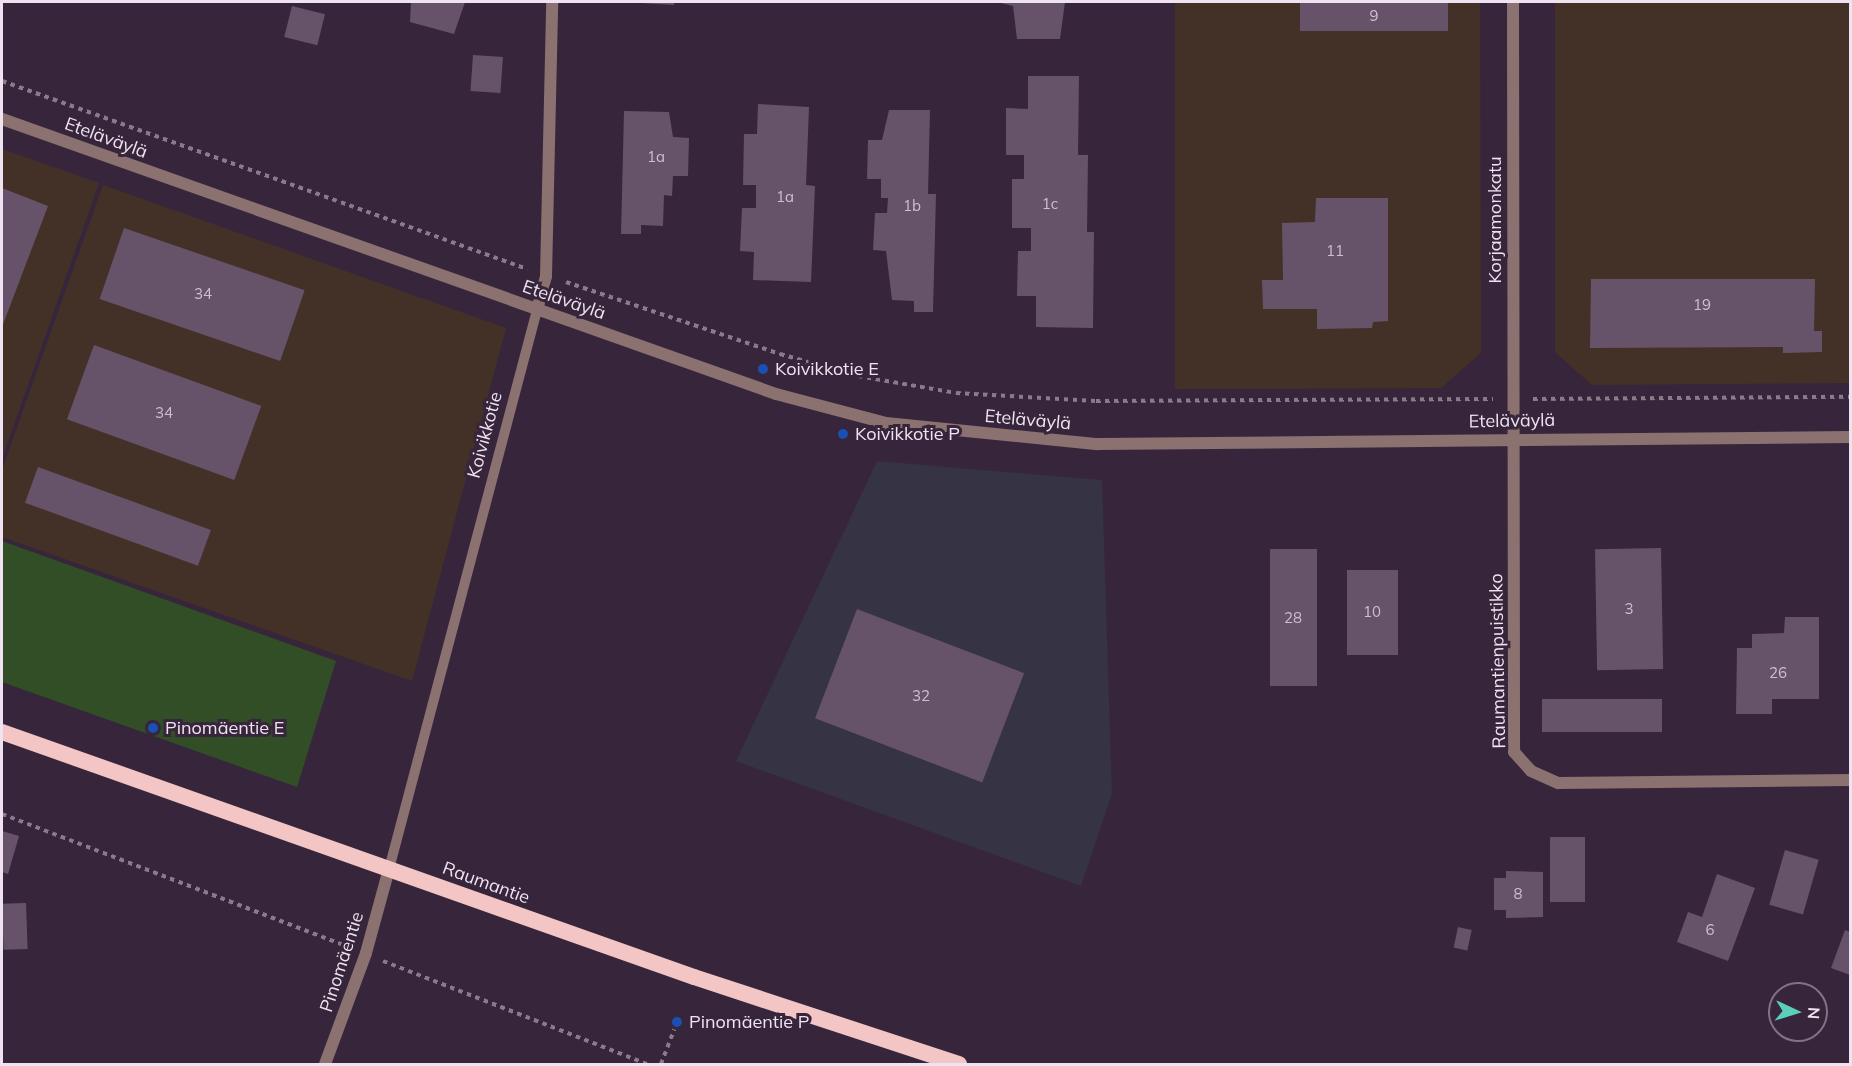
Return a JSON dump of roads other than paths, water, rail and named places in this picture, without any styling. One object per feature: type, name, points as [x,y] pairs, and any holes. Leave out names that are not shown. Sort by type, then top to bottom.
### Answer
[{"type":"highway","name":"Raumantie","points":[[2,732],[389,869],[959,1065]]},
{"type":"street","name":"Koivikkotie","points":[[537,310],[546,276],[552,2]]},
{"type":"street","name":"Korjaamonkatu","points":[[1513,2],[1514,438]]},
{"type":"street","name":"Eteläväylä","points":[[2,119],[776,394],[886,423],[1098,444],[1514,438],[1851,437]]},
{"type":"street","name":"Raumantienpuistikko","points":[[1514,438],[1514,752],[1531,771],[1558,783],[1851,780]]},
{"type":"street","name":"Pinomäentie","points":[[325,1065],[366,953],[389,869]]},
{"type":"lane","name":"Koivikkotie","points":[[389,869],[537,310]]},
{"type":"place","name":"Koivikkotie E","points":[[763,369]]},
{"type":"place","name":"Koivikkotie P","points":[[843,434]]},
{"type":"place","name":"Pinomäentie E","points":[[153,728]]},
{"type":"place","name":"Pinomäentie P","points":[[677,1022]]}]
